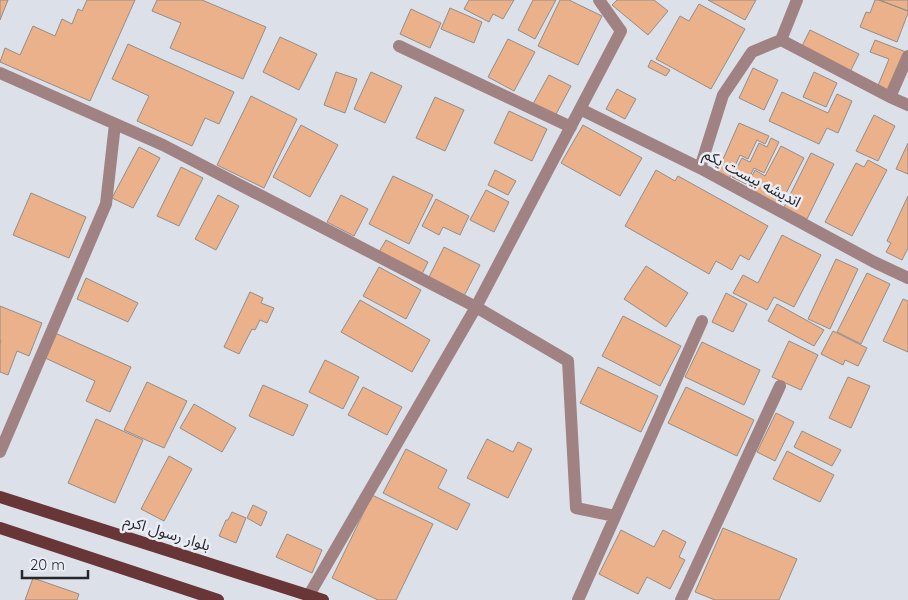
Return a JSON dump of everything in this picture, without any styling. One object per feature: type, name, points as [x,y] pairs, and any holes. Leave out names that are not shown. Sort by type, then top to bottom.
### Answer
[{"type":"main road","name":"بلوار رسول اکرم","points":[[0,497],[324,600]]},
{"type":"main road","points":[[0,528],[218,600]]},
{"type":"street","points":[[309,595],[476,307],[621,32],[598,0]]},
{"type":"street","points":[[700,168],[722,95],[752,52],[780,40],[797,0]]},
{"type":"street","points":[[780,40],[908,105]]},
{"type":"street","points":[[399,46],[571,127]]},
{"type":"street","points":[[890,97],[908,56]]},
{"type":"street","points":[[0,73],[163,145],[476,307],[568,361],[576,508],[615,516]]},
{"type":"street","name":"اندیشه بیست یکم","points":[[580,109],[700,168],[874,262],[908,278]]},
{"type":"street","points":[[0,452],[106,204],[115,124]]},
{"type":"street","points":[[578,600],[702,321]]},
{"type":"street","points":[[681,600],[780,386]]},
{"type":"building","points":[[0,0],[8,0],[0,20]]},
{"type":"building","points":[[87,0],[135,0],[90,101],[0,62],[5,48],[20,55],[33,26],[55,36],[62,19],[72,24],[78,9],[82,11]]},
{"type":"building","points":[[157,0],[202,0],[266,27],[243,79],[170,48],[181,23],[152,11]]},
{"type":"building","points":[[469,0],[514,0],[503,19],[493,14],[489,22],[464,9]]},
{"type":"building","points":[[533,0],[556,0],[535,39],[518,30]]},
{"type":"building","points":[[560,0],[569,0],[602,16],[578,65],[538,46]]},
{"type":"building","points":[[617,0],[654,0],[668,11],[648,35],[612,5]]},
{"type":"building","points":[[708,0],[756,0],[745,20]]},
{"type":"building","points":[[875,0],[908,11],[897,42],[860,27],[866,12],[870,13]]},
{"type":"building","points":[[879,0],[908,0],[908,11]]},
{"type":"building","points":[[699,4],[745,29],[711,89],[656,59],[680,16],[689,21]]},
{"type":"building","points":[[450,8],[482,22],[474,43],[441,29]]},
{"type":"building","points":[[411,9],[441,23],[430,48],[400,34]]},
{"type":"building","points":[[810,30],[859,54],[850,72],[801,48]]},
{"type":"building","points":[[280,37],[317,54],[299,90],[263,72]]},
{"type":"building","points":[[508,39],[535,52],[514,91],[488,77]]},
{"type":"building","points":[[875,40],[906,52],[890,93],[877,88],[889,59],[870,52]]},
{"type":"building","points":[[128,44],[234,92],[219,124],[205,118],[192,146],[137,121],[149,96],[112,79]]},
{"type":"building","points":[[651,60],[670,70],[666,76],[648,67]]},
{"type":"building","points":[[753,68],[778,80],[764,110],[739,98]]},
{"type":"building","points":[[336,72],[357,79],[345,113],[324,105]]},
{"type":"building","points":[[371,72],[402,86],[385,123],[354,109]]},
{"type":"building","points":[[814,72],[837,83],[826,107],[803,97]]},
{"type":"building","points":[[549,75],[571,86],[555,116],[533,104]]},
{"type":"building","points":[[617,89],[636,99],[625,119],[606,109]]},
{"type":"building","points":[[782,92],[828,113],[837,94],[852,101],[838,133],[827,128],[819,144],[769,121]]},
{"type":"building","points":[[251,96],[297,119],[264,188],[217,165]]},
{"type":"building","points":[[435,97],[464,110],[445,151],[416,138]]},
{"type":"building","points":[[509,111],[547,129],[532,161],[494,143]]},
{"type":"building","points":[[874,115],[895,126],[878,161],[856,151]]},
{"type":"building","points":[[739,123],[769,136],[765,144],[757,140],[748,159],[740,155],[729,179],[717,173]]},
{"type":"building","points":[[301,125],[338,145],[310,197],[273,177]]},
{"type":"building","points":[[583,125],[642,158],[620,196],[561,163]]},
{"type":"building","points":[[771,138],[779,142],[764,173],[754,168],[746,184],[732,177],[742,158],[750,162],[759,143],[767,147]]},
{"type":"building","points":[[908,143],[908,174],[896,169]]},
{"type":"building","points":[[781,146],[804,158],[779,207],[745,190],[755,170],[765,176]]},
{"type":"building","points":[[139,147],[160,158],[133,208],[112,198]]},
{"type":"building","points":[[811,153],[834,164],[807,219],[784,207]]},
{"type":"building","points":[[868,160],[887,170],[852,236],[825,222],[856,163],[864,167]]},
{"type":"building","points":[[181,167],[203,178],[179,226],[157,216]]},
{"type":"building","points":[[495,170],[516,181],[508,195],[488,185]]},
{"type":"building","points":[[656,170],[675,181],[678,176],[768,226],[749,260],[740,255],[732,270],[716,261],[709,274],[625,226]]},
{"type":"building","points":[[393,176],[433,195],[409,244],[369,224]]},
{"type":"building","points":[[486,190],[509,202],[494,232],[470,220]]},
{"type":"building","points":[[31,193],[86,217],[69,258],[13,235]]},
{"type":"building","points":[[218,195],[239,206],[216,250],[195,239]]},
{"type":"building","points":[[341,195],[368,209],[354,236],[327,222]]},
{"type":"building","points":[[908,196],[908,248],[902,260],[886,252],[891,243],[887,241]]},
{"type":"building","points":[[436,199],[469,216],[460,235],[443,227],[439,235],[422,226]]},
{"type":"building","points":[[782,235],[821,255],[794,307],[774,297],[767,310],[733,293],[743,275],[758,283]]},
{"type":"building","points":[[386,240],[428,262],[422,274],[379,252]]},
{"type":"building","points":[[444,247],[480,265],[464,296],[428,279]]},
{"type":"building","points":[[836,259],[858,269],[830,329],[808,319]]},
{"type":"building","points":[[646,266],[688,293],[666,327],[624,299]]},
{"type":"building","points":[[379,267],[421,290],[406,319],[363,296]]},
{"type":"building","points":[[867,273],[890,284],[861,344],[837,332]]},
{"type":"building","points":[[86,278],[138,303],[128,322],[77,299]]},
{"type":"building","points":[[250,292],[263,298],[261,303],[274,308],[267,323],[260,320],[255,330],[252,329],[239,354],[224,347]]},
{"type":"building","points":[[726,293],[747,304],[733,332],[712,322]]},
{"type":"building","points":[[903,299],[908,301],[908,352],[883,341]]},
{"type":"building","points":[[360,300],[430,340],[412,372],[341,332]]},
{"type":"building","points":[[777,304],[824,330],[814,346],[768,321]]},
{"type":"building","points":[[0,306],[42,323],[29,356],[17,351],[8,375],[0,372]]},
{"type":"building","points":[[623,316],[681,346],[660,386],[602,356]]},
{"type":"building","points":[[833,331],[867,348],[858,366],[845,360],[843,365],[821,354]]},
{"type":"building","points":[[55,333],[131,367],[110,412],[86,401],[95,381],[43,357]]},
{"type":"building","points":[[789,341],[818,355],[801,390],[772,377]]},
{"type":"building","points":[[702,342],[760,370],[744,405],[685,377]]},
{"type":"building","points":[[325,360],[359,377],[343,409],[309,392]]},
{"type":"building","points":[[598,367],[658,396],[641,432],[580,403]]},
{"type":"building","points":[[848,377],[870,386],[851,428],[829,418]]},
{"type":"building","points":[[147,382],[187,401],[164,448],[124,430]]},
{"type":"building","points":[[263,385],[308,405],[293,436],[249,416]]},
{"type":"building","points":[[363,387],[402,407],[387,435],[348,415]]},
{"type":"building","points":[[686,387],[754,420],[737,456],[668,423]]},
{"type":"building","points":[[194,404],[236,428],[222,452],[180,428]]},
{"type":"building","points":[[776,413],[794,422],[775,461],[757,452]]},
{"type":"building","points":[[96,419],[143,440],[115,503],[68,483]]},
{"type":"building","points":[[802,431],[841,450],[832,466],[794,447]]},
{"type":"building","points":[[487,439],[513,452],[518,442],[532,449],[508,498],[467,478]]},
{"type":"building","points":[[406,449],[447,470],[438,488],[470,504],[457,530],[383,493]]},
{"type":"building","points":[[787,451],[834,475],[820,502],[773,479]]},
{"type":"building","points":[[169,456],[192,469],[164,521],[141,509]]},
{"type":"building","points":[[372,495],[433,524],[396,600],[378,600],[332,578]]},
{"type":"building","points":[[253,505],[267,512],[261,526],[247,518]]},
{"type":"building","points":[[232,512],[246,518],[236,543],[219,536]]},
{"type":"building","points":[[723,528],[797,559],[779,600],[715,600],[695,592]]},
{"type":"building","points":[[621,530],[654,547],[663,530],[686,542],[679,557],[685,560],[670,589],[647,577],[638,594],[599,574]]},
{"type":"building","points":[[287,534],[322,550],[312,573],[276,557]]},
{"type":"building","points":[[33,578],[79,594],[77,600],[25,600]]}]
